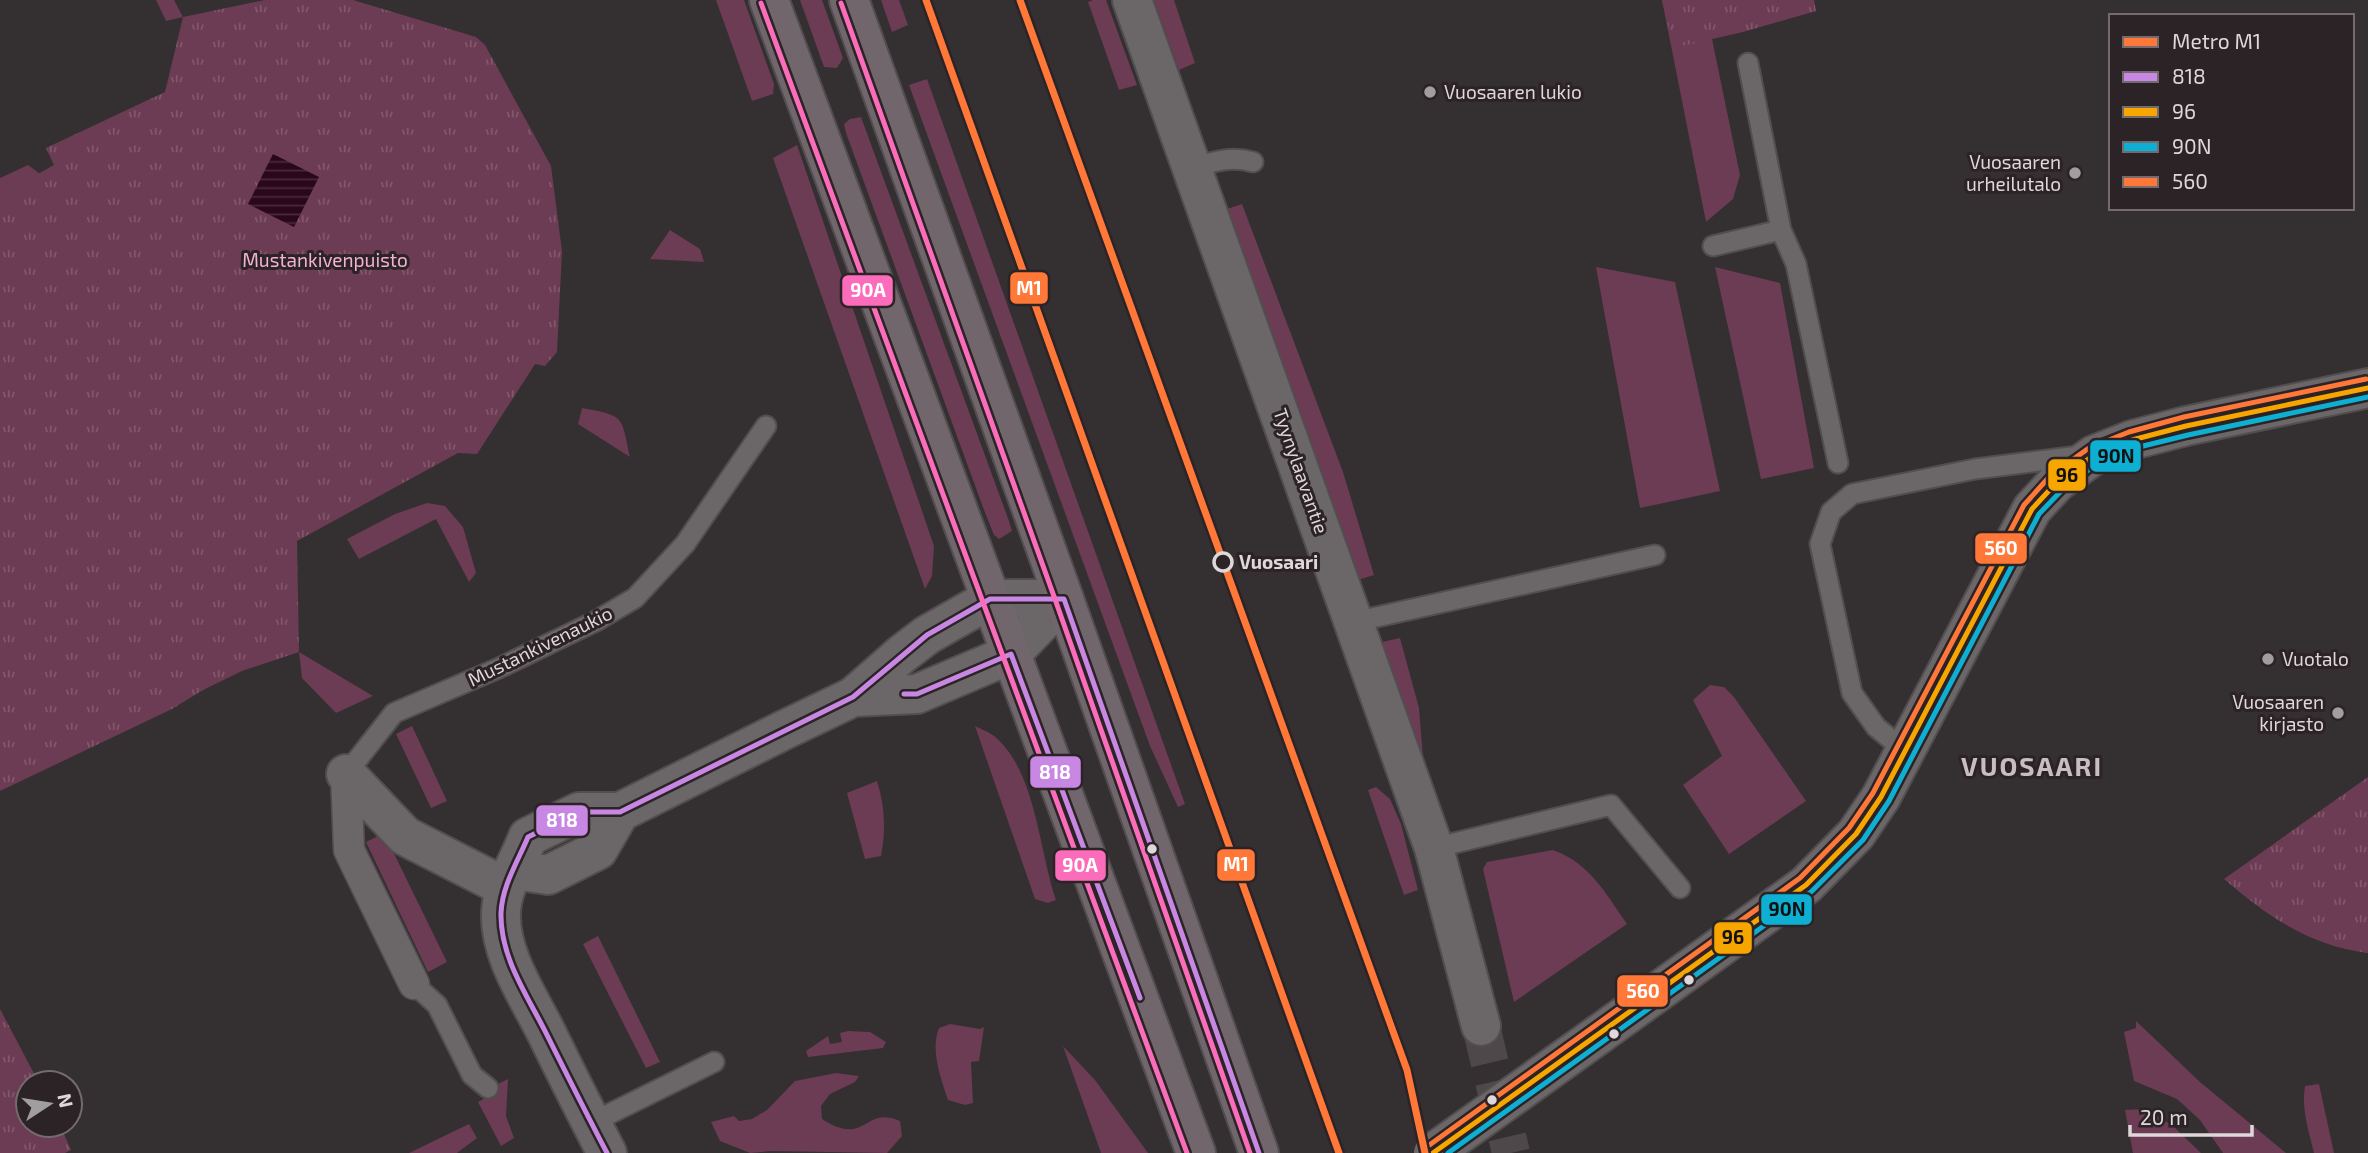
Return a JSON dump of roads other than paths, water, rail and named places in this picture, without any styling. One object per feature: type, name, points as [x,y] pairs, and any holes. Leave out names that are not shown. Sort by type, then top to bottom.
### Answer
[{"type":"main road","points":[[769,0],[1196,1153]]},
{"type":"main road","points":[[849,0],[1259,1153]]},
{"type":"street","name":"Tyynylaavantie","points":[[1132,0],[1434,848],[1481,1026]]},
{"type":"street","points":[[1433,1153],[1806,885],[1856,834],[1881,797],[2032,509],[2057,482],[2094,455],[2132,440],[2368,388]]},
{"type":"street","points":[[346,774],[405,836],[510,878],[548,875],[598,850],[620,812],[853,697],[927,635],[990,599],[1064,599]]},
{"type":"street","points":[[853,697],[917,694],[1011,654],[1064,599]]},
{"type":"street","points":[[346,774],[349,850],[414,984]]},
{"type":"street","points":[[510,878],[502,901],[501,931],[512,962],[599,1138]]},
{"type":"lane","points":[[1748,63],[1781,230],[1796,264],[1838,463]]},
{"type":"lane","points":[[1194,168],[1218,160],[1240,158],[1254,162]]},
{"type":"lane","points":[[1713,246],[1781,230]]},
{"type":"lane","name":"Mustankivenaukio","points":[[346,774],[394,713],[548,645],[635,598],[685,544],[766,426]]},
{"type":"lane","points":[[1904,750],[1876,727],[1852,692],[1820,544],[1831,512],[1852,494],[1975,469],[2094,455]]},
{"type":"lane","points":[[1354,622],[1655,555]]},
{"type":"lane","points":[[1434,848],[1612,805],[1680,888]]},
{"type":"lane","points":[[414,984],[437,1005],[472,1075],[488,1088]]},
{"type":"lane","points":[[599,1138],[714,1062]]},
{"type":"tunnel","points":[[1481,1026],[1511,1153]]},
{"type":"metro line","name":"M1","points":[[926,0],[1339,1153]]},
{"type":"metro line","name":"M1","points":[[1020,0],[1407,1070],[1425,1153]]},
{"type":"place","name":"Vuosaaren lukio","points":[[1430,92]]},
{"type":"place","name":"Vuosaaren urheilutalo","points":[[2075,173]]},
{"type":"place","name":"Vuosaari","points":[[1223,562]]},
{"type":"place","name":"Vuotalo","points":[[2268,659]]},
{"type":"place","name":"Vuosaaren kirjasto","points":[[2338,713]]},
{"type":"district","name":"VUOSAARI","points":[[2032,767]]},
{"type":"park label","name":"Mustankivenpuisto","points":[[325,260]]}]
